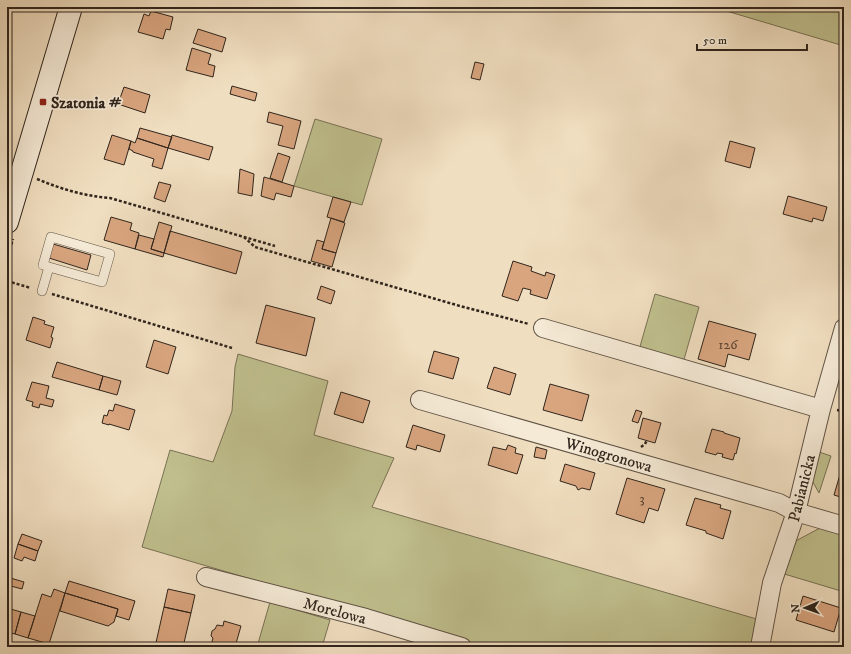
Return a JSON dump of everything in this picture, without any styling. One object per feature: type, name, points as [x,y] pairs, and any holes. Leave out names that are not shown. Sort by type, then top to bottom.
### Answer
[{"type":"main road","points":[[8,212],[21,174],[71,7]]},
{"type":"street","points":[[543,328],[821,409]]},
{"type":"street","name":"Pabianicka","points":[[760,647],[772,583],[796,512],[821,409],[844,328]]},
{"type":"street","name":"Winogronowa","points":[[420,400],[772,501],[796,512],[844,526]]},
{"type":"street","name":"Morelowa","points":[[206,577],[366,618],[462,647]]},
{"type":"lane","points":[[51,237],[110,254],[102,282],[49,267],[43,265],[51,237]]},
{"type":"lane","points":[[42,291],[49,267]]},
{"type":"path","points":[[21,174],[90,196],[110,198],[275,246]]},
{"type":"path","points":[[244,237],[255,247],[460,306],[543,328]]},
{"type":"path","points":[[7,281],[232,348]]},
{"type":"green space","points":[[713,7],[841,7],[844,8],[844,46]]},
{"type":"green space","points":[[315,119],[382,139],[362,205],[294,186]]},
{"type":"green space","points":[[655,294],[699,307],[683,363],[639,350]]},
{"type":"green space","points":[[238,354],[328,381],[314,435],[394,458],[372,507],[760,620],[752,647],[482,647],[142,547],[170,450],[213,462],[232,411],[235,367]]},
{"type":"green space","points":[[816,451],[831,456],[819,493],[809,475]]},
{"type":"green space","points":[[820,528],[844,535],[844,598],[841,591],[781,573],[790,544]]},
{"type":"green space","points":[[270,602],[330,620],[322,647],[257,647]]},
{"type":"building","points":[[151,11],[173,17],[170,30],[166,29],[163,39],[138,32],[144,14],[149,16]]},
{"type":"building","points":[[198,29],[226,38],[222,52],[193,43]]},
{"type":"building","points":[[192,48],[211,54],[208,64],[215,66],[213,77],[186,70]]},
{"type":"building","points":[[475,62],[484,64],[480,80],[471,78]]},
{"type":"building","points":[[232,86],[257,93],[255,101],[230,94]]},
{"type":"building","points":[[124,87],[150,95],[145,113],[118,104]]},
{"type":"building","points":[[269,112],[301,121],[294,149],[278,145],[283,126],[267,122]]},
{"type":"building","points":[[140,128],[172,137],[168,148],[137,138]]},
{"type":"building","points":[[112,135],[131,141],[124,165],[104,159]]},
{"type":"building","points":[[172,135],[213,147],[209,160],[168,148]]},
{"type":"building","points":[[137,138],[168,148],[162,169],[152,166],[154,159],[133,152],[129,149],[131,141],[135,143]]},
{"type":"building","points":[[730,141],[755,148],[750,168],[725,161]]},
{"type":"building","points":[[278,153],[290,157],[282,182],[270,178]]},
{"type":"building","points":[[240,169],[254,174],[252,196],[238,193]]},
{"type":"building","points":[[264,177],[294,186],[291,197],[276,193],[274,200],[261,196]]},
{"type":"building","points":[[159,182],[171,185],[165,202],[154,198]]},
{"type":"building","points":[[788,196],[827,207],[823,221],[813,218],[812,222],[783,214]]},
{"type":"building","points":[[333,197],[351,202],[344,222],[327,217]]},
{"type":"building","points":[[111,217],[132,223],[130,230],[139,233],[135,249],[104,240]]},
{"type":"building","points":[[331,218],[345,223],[336,253],[322,249]]},
{"type":"building","points":[[159,222],[172,226],[164,253],[151,249]]},
{"type":"building","points":[[170,231],[242,252],[236,274],[164,253]]},
{"type":"building","points":[[139,235],[154,239],[151,249],[164,253],[163,257],[135,249]]},
{"type":"building","points":[[317,240],[324,242],[322,249],[336,253],[332,267],[311,261]]},
{"type":"building","points":[[53,244],[91,255],[87,270],[49,258]]},
{"type":"building","points":[[513,261],[532,267],[531,271],[545,276],[546,272],[555,275],[547,299],[530,294],[531,290],[523,288],[518,301],[502,296]]},
{"type":"building","points":[[321,286],[335,291],[331,304],[317,299]]},
{"type":"building","points":[[266,305],[315,318],[306,356],[256,343]]},
{"type":"building","points":[[33,317],[45,321],[44,324],[54,327],[50,348],[26,340]]},
{"type":"building","points":[[709,321],[756,334],[749,360],[728,354],[725,367],[698,359]]},
{"type":"building","points":[[154,340],[176,347],[168,374],[146,367]]},
{"type":"building","points":[[434,351],[459,358],[453,379],[428,372]]},
{"type":"building","points":[[57,362],[103,376],[99,390],[52,377]]},
{"type":"building","points":[[494,367],[516,374],[510,395],[487,388]]},
{"type":"building","points":[[103,376],[121,381],[117,395],[99,390]]},
{"type":"building","points":[[32,382],[49,386],[46,398],[54,400],[52,407],[40,404],[39,408],[32,406],[33,402],[26,400]]},
{"type":"building","points":[[550,384],[589,395],[582,421],[543,410]]},
{"type":"building","points":[[341,392],[370,401],[363,423],[334,414]]},
{"type":"building","points":[[115,404],[135,410],[129,430],[102,423],[104,415],[107,416],[109,410],[113,411]]},
{"type":"building","points":[[636,410],[642,412],[638,423],[632,421]]},
{"type":"building","points":[[643,418],[661,423],[655,443],[638,438]]},
{"type":"building","points":[[413,425],[445,435],[440,452],[417,445],[416,450],[406,447]]},
{"type":"building","points":[[712,429],[740,438],[733,460],[722,457],[723,454],[717,453],[716,455],[705,452]]},
{"type":"building","points":[[508,445],[516,448],[515,453],[523,455],[517,474],[488,465],[493,447],[506,450]]},
{"type":"building","points":[[536,447],[547,450],[545,459],[534,457]]},
{"type":"building","points":[[565,464],[595,473],[590,490],[582,488],[578,490],[576,486],[560,481]]},
{"type":"building","points":[[841,471],[844,472],[844,498],[834,495]]},
{"type":"building","points":[[627,478],[665,489],[658,511],[649,508],[644,523],[616,514]]},
{"type":"building","points":[[695,498],[721,505],[720,508],[731,511],[723,539],[706,533],[706,531],[686,525]]},
{"type":"building","points":[[22,534],[42,541],[38,551],[18,544]]},
{"type":"building","points":[[18,544],[38,551],[35,561],[24,557],[22,561],[14,558]]},
{"type":"building","points":[[7,577],[24,582],[22,589],[7,585]]},
{"type":"building","points":[[69,581],[135,601],[129,620],[116,616],[118,609],[65,593]]},
{"type":"building","points":[[54,589],[65,593],[49,644],[28,638],[42,594],[51,597]]},
{"type":"building","points":[[168,589],[195,595],[191,613],[164,607]]},
{"type":"building","points":[[65,593],[118,609],[114,622],[108,626],[60,611]]},
{"type":"building","points":[[803,596],[841,608],[834,632],[796,620]]},
{"type":"building","points":[[164,607],[191,613],[183,647],[155,647]]},
{"type":"building","points":[[7,608],[21,612],[15,634],[7,632]]},
{"type":"building","points":[[21,612],[35,616],[28,638],[15,634]]},
{"type":"building","points":[[224,621],[241,626],[235,647],[208,647],[211,645],[213,638],[211,636],[212,631],[217,625],[223,626]]},
{"type":"place","name":"Szatonia #","points":[[43,102]]}]
